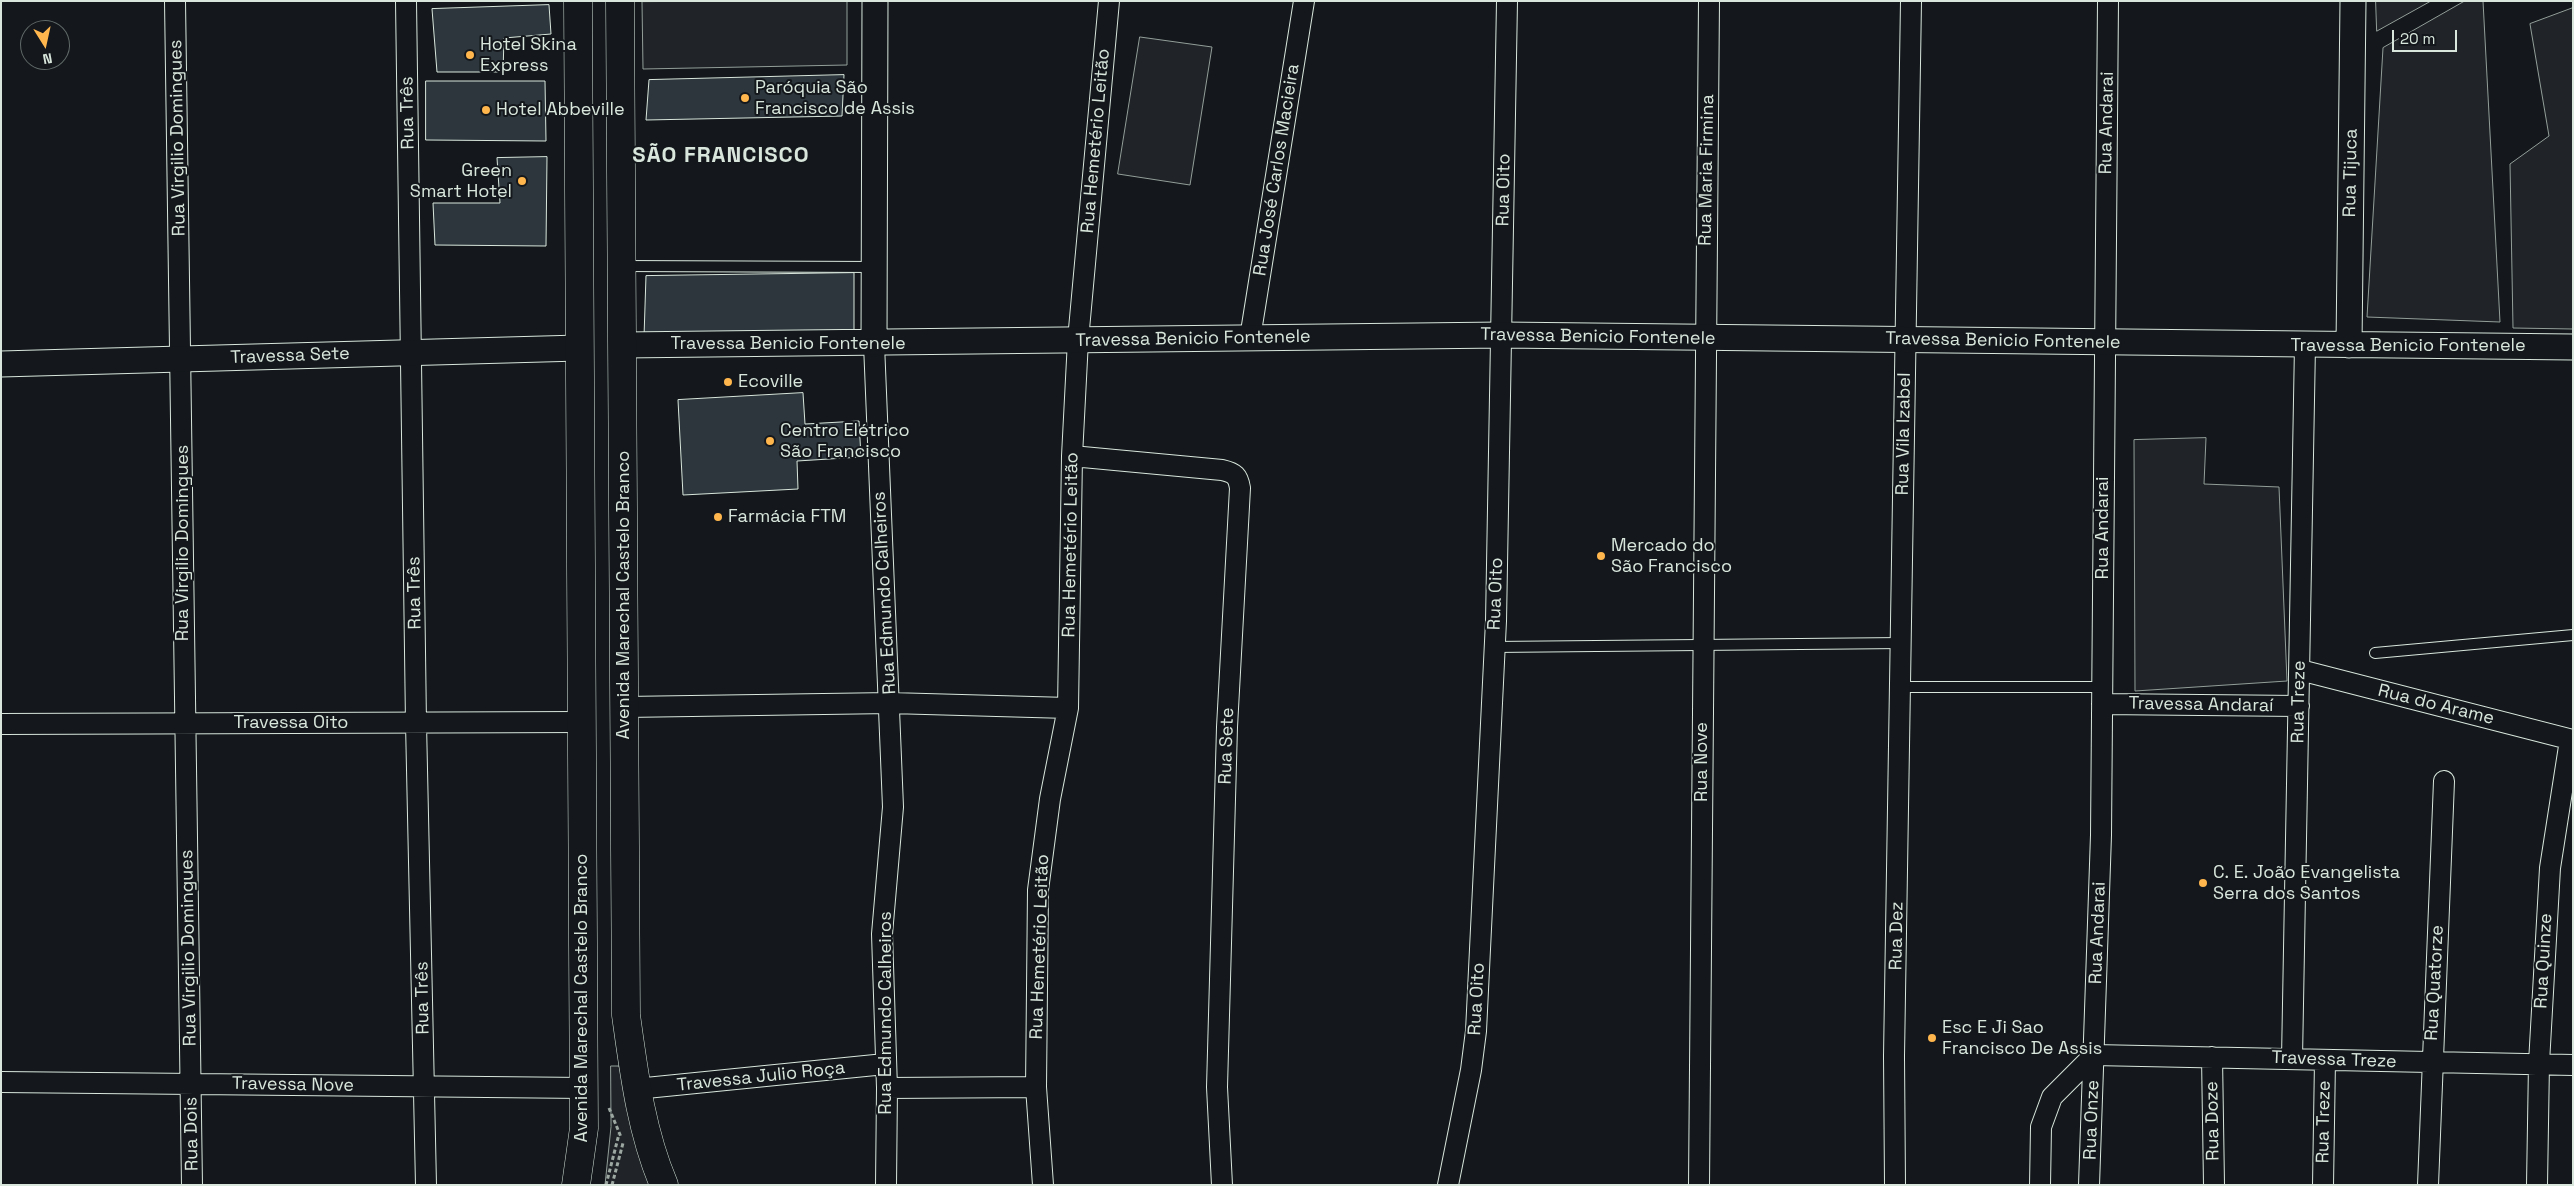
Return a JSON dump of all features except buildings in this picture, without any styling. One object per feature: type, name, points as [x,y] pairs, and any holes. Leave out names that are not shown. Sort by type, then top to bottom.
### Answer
[{"type":"main road","name":"Avenida Marechal Castelo Branco","points":[[576,1185],[584,1128],[578,1]]},
{"type":"main road","name":"Avenida Marechal Castelo Branco","points":[[620,1],[626,1015],[636,1089],[643,1120],[664,1185]]},
{"type":"street","name":"Rua Virgilio Domingues","points":[[175,1],[182,359],[184,723],[191,1084]]},
{"type":"street","name":"Rua Três","points":[[406,1],[413,352],[416,723],[426,1185]]},
{"type":"street","name":"Rua Edmundo Calheiros","points":[[875,1],[876,267],[874,344],[893,807],[882,934],[887,1088],[886,1185]]},
{"type":"street","name":"Rua Hemetério Leitão","points":[[1043,1185],[1036,1087],[1038,890],[1050,799],[1068,708],[1072,456],[1078,340],[1109,1]]},
{"type":"street","name":"Rua José Carlos Macieira","points":[[1250,338],[1304,1]]},
{"type":"street","name":"Rua Oito","points":[[1448,1185],[1471,1070],[1476,1031],[1494,647],[1502,335],[1507,1]]},
{"type":"street","name":"Rua Maria Firmina","points":[[1705,339],[1709,1]]},
{"type":"street","name":"Rua Vila Izabel","points":[[1901,687],[1911,1]]},
{"type":"street","name":"Rua Andarai","points":[[2094,1055],[2101,835],[2108,1]]},
{"type":"street","name":"Rua Tijuca","points":[[2349,345],[2353,1]]},
{"type":"street","name":"Travessa Benicio Fontenele","points":[[622,345],[874,344],[1502,335],[1705,339],[1905,339],[2573,347]]},
{"type":"street","name":"Rua Nove","points":[[1699,1185],[1705,339]]},
{"type":"street","name":"Rua Treze","points":[[2292,1058],[2300,706],[2305,345]]},
{"type":"street","name":"Travessa Sete","points":[[1,364],[579,348]]},
{"type":"street","name":"Rua Sete","points":[[1072,456],[1222,470],[1233,472],[1238,478],[1240,488],[1227,727],[1217,1087],[1222,1185]]},
{"type":"street","name":"Rua do Arame","points":[[2300,670],[2572,740]]},
{"type":"street","name":"Rua Dez","points":[[1895,1185],[1894,1056],[1901,687]]},
{"type":"street","name":"Travessa Andaraí","points":[[2102,696],[2300,706]]},
{"type":"street","points":[[624,707],[890,703],[1068,708]]},
{"type":"street","name":"Travessa Oito","points":[[1,724],[581,722]]},
{"type":"street","name":"Rua Quinze","points":[[2537,1185],[2539,1063],[2550,868],[2572,740]]},
{"type":"street","name":"Rua Quatorze","points":[[2428,1185],[2444,781]]},
{"type":"street","points":[[2040,1185],[2041,1127],[2052,1097],[2094,1055]]},
{"type":"street","name":"Travessa Treze","points":[[2094,1055],[2573,1065]]},
{"type":"street","name":"Rua Onze","points":[[2089,1185],[2094,1055]]},
{"type":"street","name":"Rua Doze","points":[[2212,1057],[2214,1185]]},
{"type":"street","name":"Rua Treze","points":[[2323,1185],[2325,1060]]},
{"type":"street","name":"Travessa Julio Roça","points":[[636,1089],[886,1064]]},
{"type":"street","name":"Travessa Nove","points":[[1,1082],[584,1088]]},
{"type":"street","name":"Rua Dois","points":[[191,1084],[192,1185]]},
{"type":"street","points":[[887,1088],[1036,1087]]},
{"type":"lane","points":[[622,266],[876,267]]},
{"type":"lane","points":[[2375,652],[2573,635]]},
{"type":"lane","points":[[1494,647],[1902,643]]},
{"type":"lane","points":[[1901,687],[2102,696]]},
{"type":"path","points":[[606,1185],[622,1124],[643,1120]]},
{"type":"path","points":[[612,1185],[624,1141]]},
{"type":"shaded area","points":[[847,1],[847,65],[643,69],[642,2]]},
{"type":"shaded area","points":[[2376,1],[2431,1],[2377,31]]},
{"type":"shaded area","points":[[2465,1],[2483,1],[2500,322],[2367,317],[2383,48]]},
{"type":"shaded area","points":[[2573,8],[2573,329],[2513,328],[2510,164],[2549,136],[2530,24]]},
{"type":"shaded area","points":[[1140,37],[1212,47],[1190,185],[1118,174]]},
{"type":"shaded area","points":[[2206,438],[2204,484],[2279,487],[2287,681],[2135,691],[2134,440]]},
{"type":"shaded area","points":[[611,1066],[619,1066],[651,1185],[605,1185],[611,1127]]},
{"type":"place","name":"Hotel Skina Express","points":[[470,55]]},
{"type":"place","name":"Paróquia São Francisco de Assis","points":[[745,98]]},
{"type":"place","name":"Hotel Abbeville","points":[[486,110]]},
{"type":"place","name":"Green Smart Hotel","points":[[522,181]]},
{"type":"place","name":"Ecoville","points":[[728,382]]},
{"type":"place","name":"Centro Elétrico São Francisco","points":[[770,441]]},
{"type":"place","name":"Farmácia FTM","points":[[718,517]]},
{"type":"place","name":"Mercado do São Francisco","points":[[1601,556]]},
{"type":"place","name":"C. E. João Evangelista Serra dos Santos","points":[[2203,883]]},
{"type":"place","name":"Esc E Ji Sao Francisco De Assis","points":[[1932,1038]]},
{"type":"district","name":"SÃO FRANCISCO","points":[[721,156]]}]
